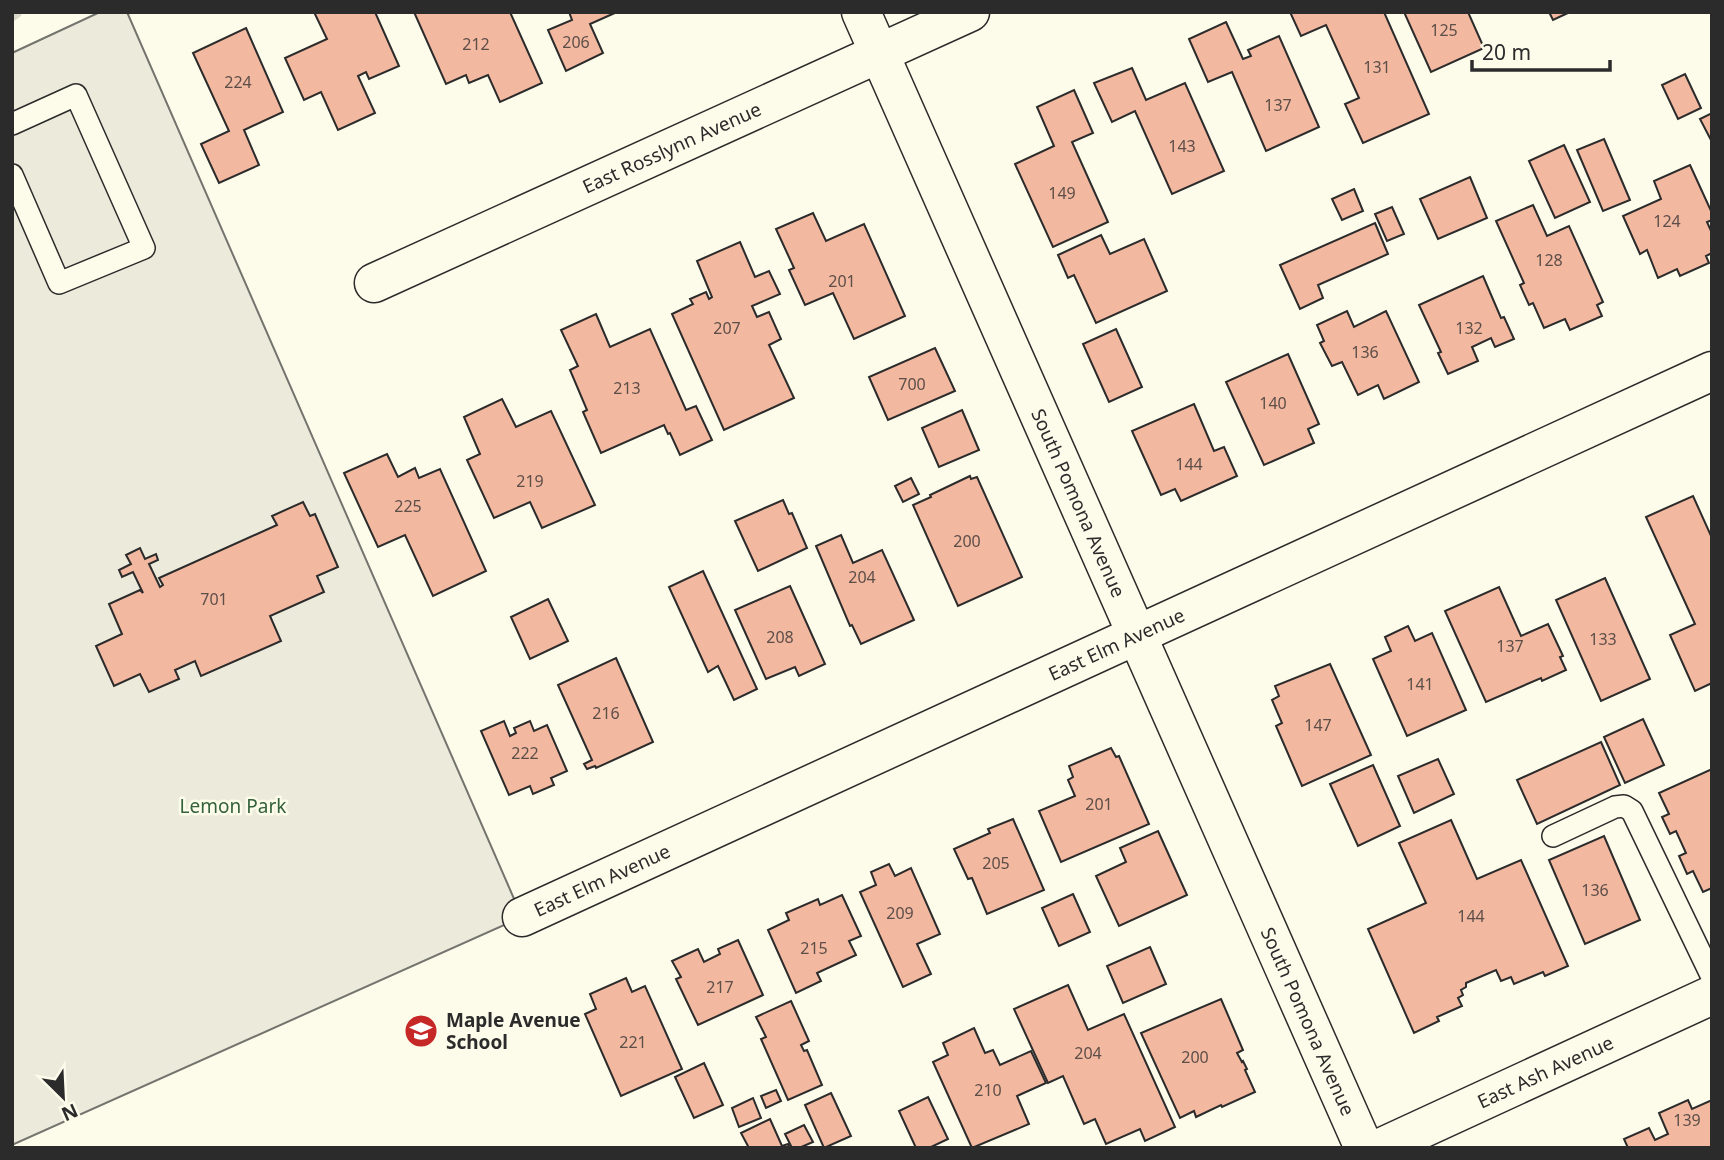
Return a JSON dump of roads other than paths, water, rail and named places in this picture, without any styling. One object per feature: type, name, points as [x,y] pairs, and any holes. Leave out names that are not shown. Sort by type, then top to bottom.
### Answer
[{"type":"street","name":"South Pomona Avenue","points":[[861,12],[1364,1148]]},
{"type":"street","name":"East Rosslynn Avenue","points":[[374,283],[970,12]]},
{"type":"street","name":"East Elm Avenue","points":[[522,917],[1712,371]]},
{"type":"street","name":"East Ash Avenue","points":[[1380,1148],[1712,995]]},
{"type":"lane","points":[[12,124],[76,95],[144,248],[59,283],[12,175]]},
{"type":"lane","points":[[1553,836],[1615,807],[1625,806],[1632,811],[1712,977]]},
{"type":"place","name":"Maple Avenue School","points":[[421,1031]]},
{"type":"park label","name":"Lemon Park","points":[[233,806]]}]
